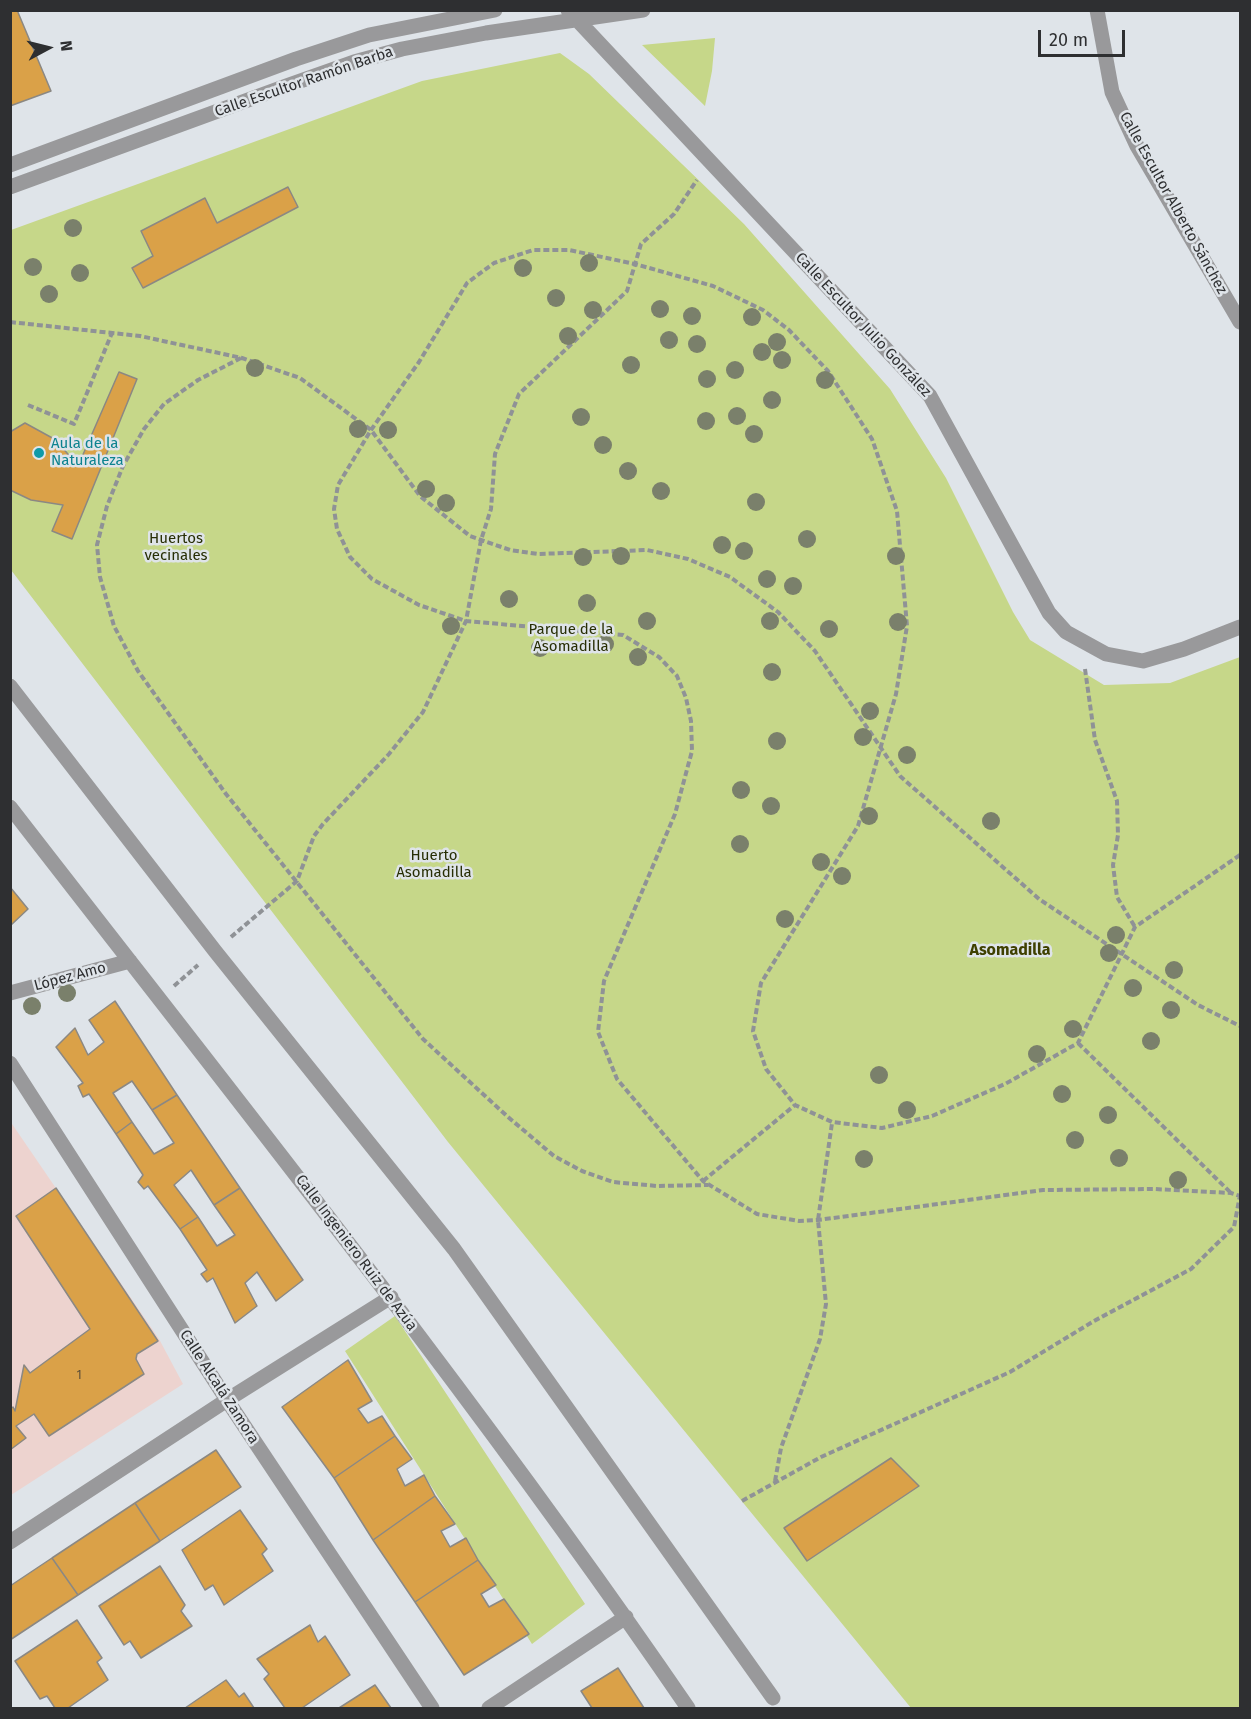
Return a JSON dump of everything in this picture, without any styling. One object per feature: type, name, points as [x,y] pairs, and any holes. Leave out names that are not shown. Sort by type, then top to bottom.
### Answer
[{"type":"street","name":"Calle Escultor Ramón Barba","points":[[10,165],[296,59],[369,35],[495,10]]},
{"type":"street","name":"Calle Escultor Ramón Barba","points":[[10,187],[354,62],[402,49],[573,15],[643,10]]},
{"type":"street","name":"Calle Escultor Alberto Sánchez","points":[[1097,10],[1112,92],[1137,146],[1240,322]]},
{"type":"street","name":"Calle Escultor Julio González","points":[[573,15],[930,396],[1049,613],[1066,632],[1106,654],[1143,661],[1184,650],[1240,627]]},
{"type":"street","points":[[10,686],[215,951],[454,1248],[773,1698]]},
{"type":"street","name":"Calle Ingeniero Ruiz de Azúa","points":[[10,807],[391,1297],[626,1617],[688,1708]]},
{"type":"street","name":"López Amo","points":[[10,993],[130,962]]},
{"type":"street","name":"Calle Alcalá Zamora","points":[[10,1063],[227,1400],[432,1708]]},
{"type":"street","points":[[10,1542],[227,1400],[391,1297]]},
{"type":"street","points":[[489,1708],[626,1617]]},
{"type":"path","points":[[297,881],[314,836],[389,754],[423,712],[466,621],[481,540],[491,508],[495,454],[519,394],[627,291],[641,244],[674,214],[697,179]]},
{"type":"path","points":[[741,1501],[820,1457],[1010,1372],[1094,1321],[1191,1269],[1234,1227],[1240,1196],[1231,1193],[1154,1189],[1042,1190],[799,1221],[757,1214],[703,1181],[617,1079],[598,1032],[604,981],[675,814],[692,751],[691,721],[686,698],[677,676],[659,657],[623,634],[466,621],[419,605],[372,579],[350,557],[337,529],[334,509],[338,485],[371,430],[419,362],[467,283],[494,263],[532,250],[569,250],[635,264],[713,286],[763,310],[789,330],[828,371],[872,439],[897,511],[907,626],[896,694],[858,826],[761,983],[753,1031],[766,1069],[795,1105],[832,1122],[882,1128],[932,1116],[1005,1084],[1078,1043],[1135,927],[1240,855]]},
{"type":"path","points":[[10,322],[140,336],[242,358],[300,378],[371,430],[420,496],[470,536],[481,540],[510,550],[538,554],[647,550],[688,559],[730,577],[778,612],[815,651],[900,776],[1039,899],[1198,1005],[1240,1026]]},
{"type":"path","points":[[28,405],[74,424],[112,333]]},
{"type":"path","points":[[242,358],[198,380],[164,404],[144,429],[123,466],[106,506],[97,545],[100,576],[114,626],[138,671],[226,794],[423,1039],[508,1117],[554,1156],[582,1171],[613,1182],[657,1186],[710,1185]]},
{"type":"path","points":[[1087,644],[1085,668],[1095,740],[1117,801],[1118,835],[1113,865],[1117,897],[1135,927]]},
{"type":"path","points":[[1078,1043],[1231,1193]]},
{"type":"path","points":[[703,1181],[795,1105]]},
{"type":"path","points":[[775,1482],[781,1448],[820,1339],[825,1304],[818,1220],[832,1122]]},
{"type":"shaded area","points":[[10,1121],[159,1339],[183,1384],[11,1495]]},
{"type":"green space","points":[[715,38],[712,71],[705,106],[642,45]]},
{"type":"green space","name":"Parque de la Asomadilla","points":[[560,53],[589,74],[744,224],[890,389],[946,478],[1013,612],[1030,640],[1104,685],[1170,683],[1240,657],[1240,1708],[911,1708],[448,1142],[11,570],[11,230],[422,81]]},
{"type":"green space","points":[[395,1316],[585,1604],[532,1644],[345,1351]]},
{"type":"building","points":[[10,10],[17,10],[51,91],[10,106]]},
{"type":"building","points":[[288,187],[298,207],[143,288],[132,268],[153,256],[141,231],[205,198],[217,223]]},
{"type":"building","name":"Aula de la Naturaleza","points":[[119,372],[137,379],[72,539],[52,531],[63,505],[31,500],[10,490],[10,432],[25,423],[56,440],[78,466]]},
{"type":"building","points":[[10,887],[28,909],[10,926]]},
{"type":"building","points":[[115,1001],[177,1095],[152,1110],[132,1081],[113,1093],[132,1122],[116,1134],[89,1094],[83,1097],[78,1086],[83,1083],[56,1047],[75,1028],[88,1055],[104,1042],[89,1020]]},
{"type":"building","points":[[177,1095],[240,1188],[214,1205],[191,1170],[174,1185],[198,1217],[180,1229],[148,1186],[144,1189],[138,1182],[143,1175],[116,1134],[132,1122],[154,1154],[174,1143],[152,1110]]},
{"type":"building","points":[[56,1188],[158,1341],[137,1354],[136,1359],[144,1374],[49,1436],[34,1414],[16,1426],[26,1438],[10,1450],[10,1409],[13,1407],[15,1411],[24,1365],[30,1373],[90,1329],[16,1216]]},
{"type":"building","points":[[240,1188],[303,1280],[276,1301],[257,1272],[245,1283],[257,1306],[235,1323],[213,1278],[207,1282],[201,1274],[207,1270],[180,1229],[198,1217],[217,1246],[235,1235],[214,1205]]},
{"type":"building","points":[[348,1360],[372,1401],[358,1409],[368,1423],[382,1416],[395,1436],[334,1478],[282,1407]]},
{"type":"building","points":[[395,1436],[412,1459],[397,1469],[405,1486],[424,1475],[435,1496],[373,1540],[334,1478]]},
{"type":"building","points":[[216,1450],[241,1487],[160,1541],[135,1503]]},
{"type":"building","points":[[891,1458],[919,1486],[807,1561],[784,1528]]},
{"type":"building","points":[[435,1496],[455,1524],[441,1531],[450,1547],[466,1538],[478,1560],[415,1602],[373,1540]]},
{"type":"building","points":[[135,1503],[160,1541],[78,1595],[52,1558]]},
{"type":"building","points":[[240,1510],[267,1549],[262,1554],[273,1571],[224,1605],[213,1585],[205,1590],[182,1550]]},
{"type":"building","points":[[52,1558],[78,1595],[10,1640],[10,1586]]},
{"type":"building","points":[[478,1560],[496,1585],[481,1594],[489,1607],[504,1599],[529,1634],[464,1675],[415,1602]]},
{"type":"building","points":[[160,1566],[185,1605],[181,1611],[192,1626],[141,1658],[130,1641],[124,1645],[99,1606]]},
{"type":"building","points":[[77,1620],[102,1658],[97,1662],[108,1680],[68,1708],[55,1708],[47,1696],[40,1699],[15,1661]]},
{"type":"building","points":[[310,1625],[318,1642],[325,1636],[350,1675],[302,1708],[285,1708],[264,1679],[269,1674],[257,1659]]},
{"type":"building","points":[[618,1668],[644,1708],[592,1708],[581,1691]]},
{"type":"building","points":[[226,1680],[239,1697],[244,1693],[254,1708],[185,1708]]},
{"type":"building","points":[[375,1685],[391,1708],[339,1708]]},
{"type":"place","name":"Aula de la Naturaleza","points":[[39,453]]},
{"type":"district","name":"Asomadilla","points":[[1010,951]]},
{"type":"park label","name":"Huertos vecinales","points":[[176,548]]},
{"type":"park label","name":"Huerto Asomadilla","points":[[434,864]]}]
